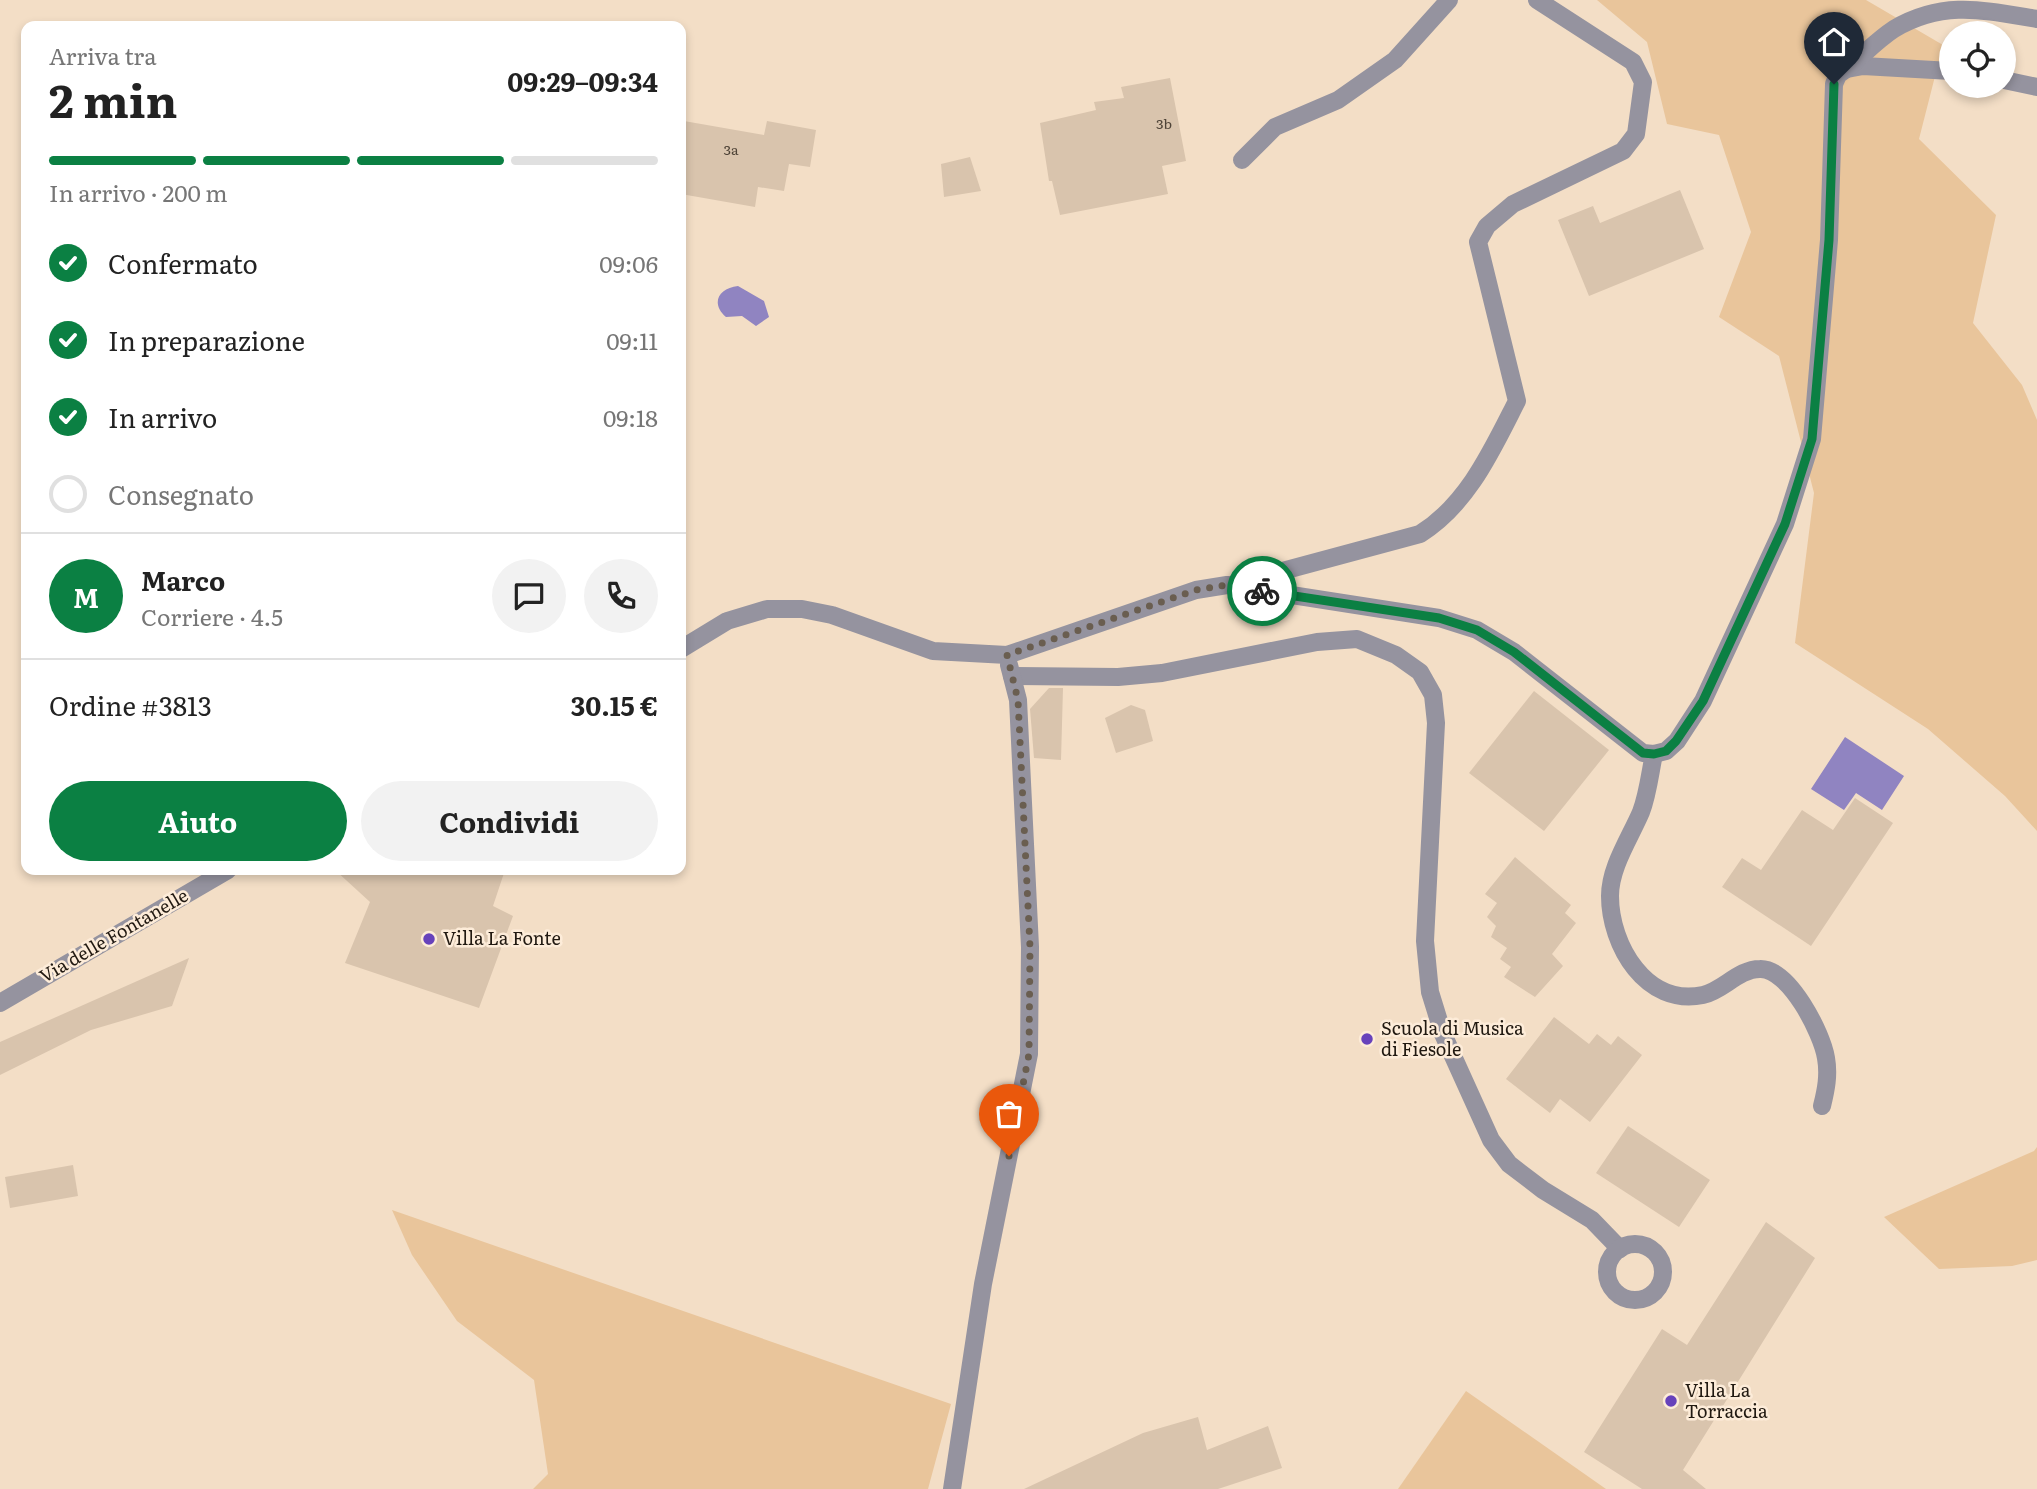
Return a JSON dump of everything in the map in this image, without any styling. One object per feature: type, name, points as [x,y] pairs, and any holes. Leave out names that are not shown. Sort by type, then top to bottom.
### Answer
[{"type":"street","points":[[1242,160],[1275,127],[1338,100],[1395,60],[1450,0]]},
{"type":"street","points":[[686,646],[727,621],[766,609],[802,609],[832,615],[933,650],[1007,655],[1196,590],[1227,585],[1420,534],[1438,522],[1481,472],[1517,401],[1478,243],[1487,226],[1513,204],[1623,151],[1636,134],[1643,82],[1633,62],[1537,0]]},
{"type":"street","points":[[1227,585],[1439,618],[1477,630],[1514,652],[1643,753],[1666,751],[1703,701],[1785,524],[1812,439],[1829,240],[1834,84],[1838,75],[1892,30],[1945,8],[1980,9],[2037,19]]},
{"type":"street","points":[[1847,69],[1863,66],[1939,70]]},
{"type":"street","points":[[2016,83],[2037,87]]},
{"type":"street","points":[[1012,676],[1118,677],[1161,673],[1317,642],[1357,639],[1396,655],[1420,673],[1433,695],[1436,723],[1425,941],[1430,992],[1443,1034],[1491,1140],[1509,1164],[1543,1190],[1592,1220],[1620,1249]]},
{"type":"street","points":[[952,1489],[983,1284],[1029,1054],[1030,947],[1018,700],[1007,655]]},
{"type":"street","points":[[1654,754],[1642,808],[1614,875],[1610,895],[1619,944],[1632,967],[1647,982],[1664,992],[1687,997],[1705,995],[1746,972],[1760,969],[1775,972],[1803,1005],[1822,1038],[1827,1060],[1827,1086],[1822,1106]]},
{"type":"street","name":"Via delle Fontanelle","points":[[0,1003],[219,875]]},
{"type":"shaded area","points":[[1597,0],[1866,0],[1939,43],[1939,61],[1919,139],[1996,215],[1973,323],[2022,385],[2037,420],[2037,831],[2005,796],[1928,729],[1795,643],[1814,493],[1779,356],[1719,317],[1751,232],[1719,135],[1667,124],[1647,42]]},
{"type":"shaded area","points":[[738,286],[764,301],[769,317],[756,326],[742,316],[726,317],[718,307],[722,293]]},
{"type":"shaded area","points":[[1845,737],[1904,776],[1882,810],[1856,793],[1844,810],[1811,789]]},
{"type":"shaded area","points":[[2037,1147],[2037,1260],[2012,1266],[1939,1269],[1884,1217],[2034,1151]]},
{"type":"shaded area","points":[[392,1210],[951,1404],[928,1489],[533,1489],[548,1474],[534,1380],[457,1321],[412,1255]]},
{"type":"shaded area","points":[[1466,1391],[1606,1489],[1398,1489]]},
{"type":"building","points":[[1170,78],[1186,161],[1162,166],[1168,194],[1060,215],[1052,181],[1049,181],[1040,123],[1096,110],[1094,102],[1124,98],[1121,87]]},
{"type":"building","points":[[686,121],[764,135],[767,121],[816,130],[810,167],[789,164],[784,191],[758,187],[755,207],[686,195]]},
{"type":"building","points":[[970,157],[981,191],[944,197],[941,164]]},
{"type":"building","points":[[1680,190],[1704,249],[1589,296],[1558,220],[1593,206],[1600,223]]},
{"type":"building","points":[[1049,688],[1063,688],[1061,760],[1034,758],[1030,709]]},
{"type":"building","points":[[1534,691],[1609,750],[1544,831],[1469,773]]},
{"type":"building","points":[[1131,705],[1145,710],[1153,741],[1116,753],[1105,718]]},
{"type":"building","points":[[1855,798],[1893,823],[1811,946],[1722,887],[1742,858],[1761,870],[1802,810],[1833,830]]},
{"type":"building","points":[[1515,857],[1571,905],[1565,913],[1576,923],[1552,954],[1563,966],[1535,997],[1504,977],[1511,967],[1500,959],[1507,948],[1491,937],[1496,926],[1487,917],[1497,903],[1485,894]]},
{"type":"building","name":"Villa La Fonte","points":[[340,875],[503,875],[493,906],[513,916],[479,1008],[345,963],[370,902]]},
{"type":"building","points":[[189,958],[172,1006],[91,1030],[0,1075],[0,1042]]},
{"type":"building","points":[[1554,1017],[1589,1044],[1597,1034],[1611,1045],[1618,1036],[1642,1055],[1590,1122],[1560,1099],[1550,1113],[1506,1079]]},
{"type":"building","points":[[1628,1126],[1710,1180],[1679,1227],[1596,1173]]},
{"type":"building","points":[[73,1165],[78,1196],[10,1208],[5,1177]]},
{"type":"building","name":"Villa La Torraccia","points":[[1766,1222],[1815,1258],[1683,1470],[1706,1489],[1642,1489],[1584,1452],[1662,1329],[1687,1345]]},
{"type":"building","points":[[1198,1417],[1207,1450],[1268,1426],[1282,1468],[1218,1489],[1024,1489],[1143,1433]]},
{"type":"way so far","points":[[1009,1156],[1029,1054],[1030,947],[1018,700],[1007,655],[1196,590],[1227,585],[1262,591]]},
{"type":"place","name":"Villa La Fonte","points":[[429,939]]},
{"type":"place","name":"Scuola di Musica di Fiesole","points":[[1367,1039]]},
{"type":"place","name":"Villa La Torraccia","points":[[1671,1401]]},
{"type":"route","points":[[1262,591],[1439,618],[1477,630],[1514,652],[1643,753],[1666,751],[1703,701],[1785,524],[1812,439],[1829,240],[1834,84]]}]
